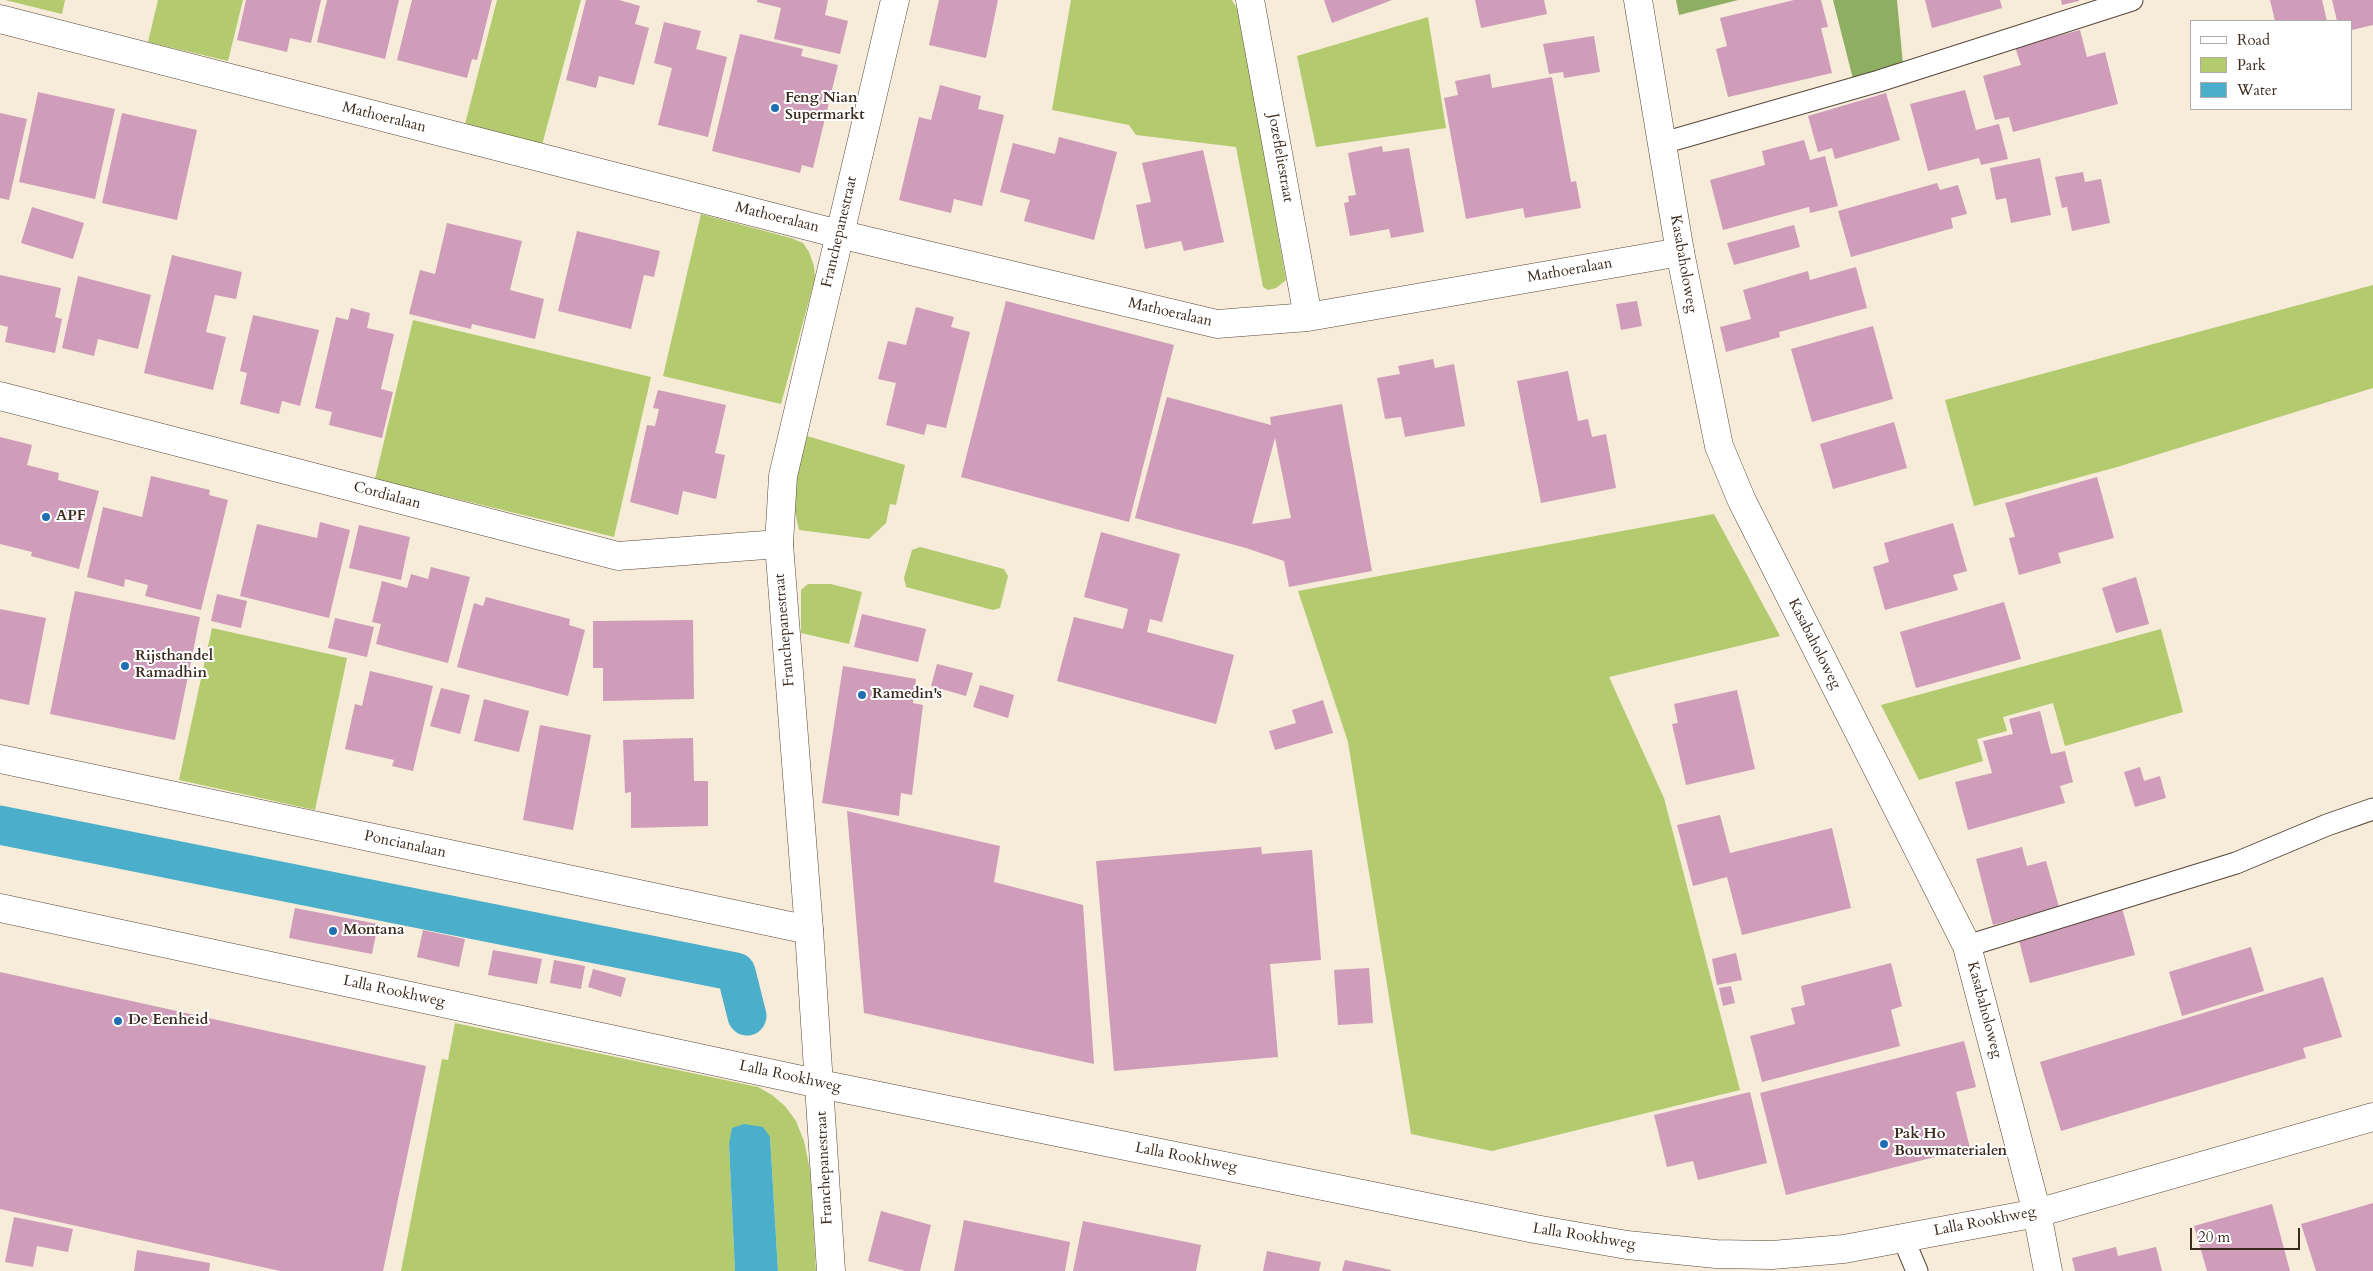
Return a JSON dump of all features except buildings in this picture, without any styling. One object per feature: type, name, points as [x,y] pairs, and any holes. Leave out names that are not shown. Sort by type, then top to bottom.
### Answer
[{"type":"street","name":"Franchepanestraat","points":[[831,1271],[810,930],[779,544],[783,476],[895,0]]},
{"type":"street","name":"Jozefleliestraat","points":[[1250,0],[1308,317]]},
{"type":"street","name":"Kasabaholoweg","points":[[1638,0],[1680,252],[1719,446],[1742,501],[1967,946],[2037,1213],[2048,1271]]},
{"type":"street","name":"Mathoeralaan","points":[[0,19],[839,234],[1217,324],[1308,317],[1680,252]]},
{"type":"street","name":"Cordialaan","points":[[0,396],[618,556],[779,544]]},
{"type":"street","name":"Poncianalaan","points":[[0,759],[810,930]]},
{"type":"street","name":"Lalla Rookhweg","points":[[0,908],[820,1084],[1535,1229],[1627,1245],[1716,1254],[1772,1255],[1844,1249],[2037,1213],[2373,1117]]},
{"type":"lane","points":[[1663,143],[1879,81],[2132,0]]},
{"type":"lane","points":[[1967,946],[2236,863],[2327,825],[2373,809]]},
{"type":"lane","points":[[1904,1238],[1917,1271]]},
{"type":"green space","points":[[5,0],[65,0],[62,14]]},
{"type":"green space","points":[[158,0],[243,0],[228,61],[148,42]]},
{"type":"green space","points":[[497,0],[581,0],[542,145],[465,124]]},
{"type":"green space","points":[[1071,0],[1232,0],[1238,10],[1246,49],[1286,280],[1276,288],[1268,290],[1263,287],[1236,147],[1136,135],[1129,125],[1052,110]]},
{"type":"green space","points":[[1676,0],[1738,0],[1679,15]]},
{"type":"green space","points":[[1833,0],[1897,0],[1903,65],[1853,79]]},
{"type":"green space","points":[[1428,17],[1446,128],[1316,147],[1297,56]]},
{"type":"green space","points":[[701,214],[791,238],[803,243],[809,252],[814,266],[815,278],[781,404],[663,376]]},
{"type":"green space","points":[[2373,285],[2373,388],[2117,467],[1974,506],[1945,400]]},
{"type":"green space","points":[[413,320],[651,377],[614,537],[375,479]]},
{"type":"green space","points":[[807,436],[905,465],[896,505],[890,504],[886,523],[869,539],[799,530],[791,494]]},
{"type":"green space","points":[[1714,514],[1780,636],[1609,677],[1664,798],[1740,1090],[1492,1151],[1411,1134],[1348,742],[1298,591]]},
{"type":"green space","points":[[920,547],[1004,569],[1008,576],[1000,608],[993,610],[906,587],[904,578],[912,550]]},
{"type":"green space","points":[[808,584],[831,584],[862,592],[849,644],[801,633],[801,590]]},
{"type":"green space","points":[[212,628],[347,658],[315,810],[179,780]]},
{"type":"green space","points":[[2161,629],[2183,712],[2065,746],[2053,703],[2003,717],[2007,731],[1977,739],[1983,761],[1919,780],[1881,705]]},
{"type":"green space","points":[[455,1023],[758,1087],[772,1095],[785,1106],[796,1121],[804,1141],[810,1170],[816,1271],[778,1271],[770,1137],[729,1144],[735,1271],[401,1271],[442,1059],[448,1060]]},
{"type":"water","points":[[744,1124],[763,1127],[770,1137],[778,1271],[735,1271],[729,1144],[732,1128]]},
{"type":"waterway","points":[[0,825],[736,972],[747,1016]]},
{"type":"place","name":"Feng Nian Supermarkt","points":[[775,108]]},
{"type":"place","name":"APF","points":[[46,517]]},
{"type":"place","name":"Rijsthandel Ramadhin","points":[[125,666]]},
{"type":"place","name":"Ramedin's","points":[[862,695]]},
{"type":"place","name":"Montana","points":[[333,931]]},
{"type":"place","name":"De Eenheid","points":[[118,1021]]},
{"type":"place","name":"Pak Ho Bouwmaterialen","points":[[1884,1144]]}]
